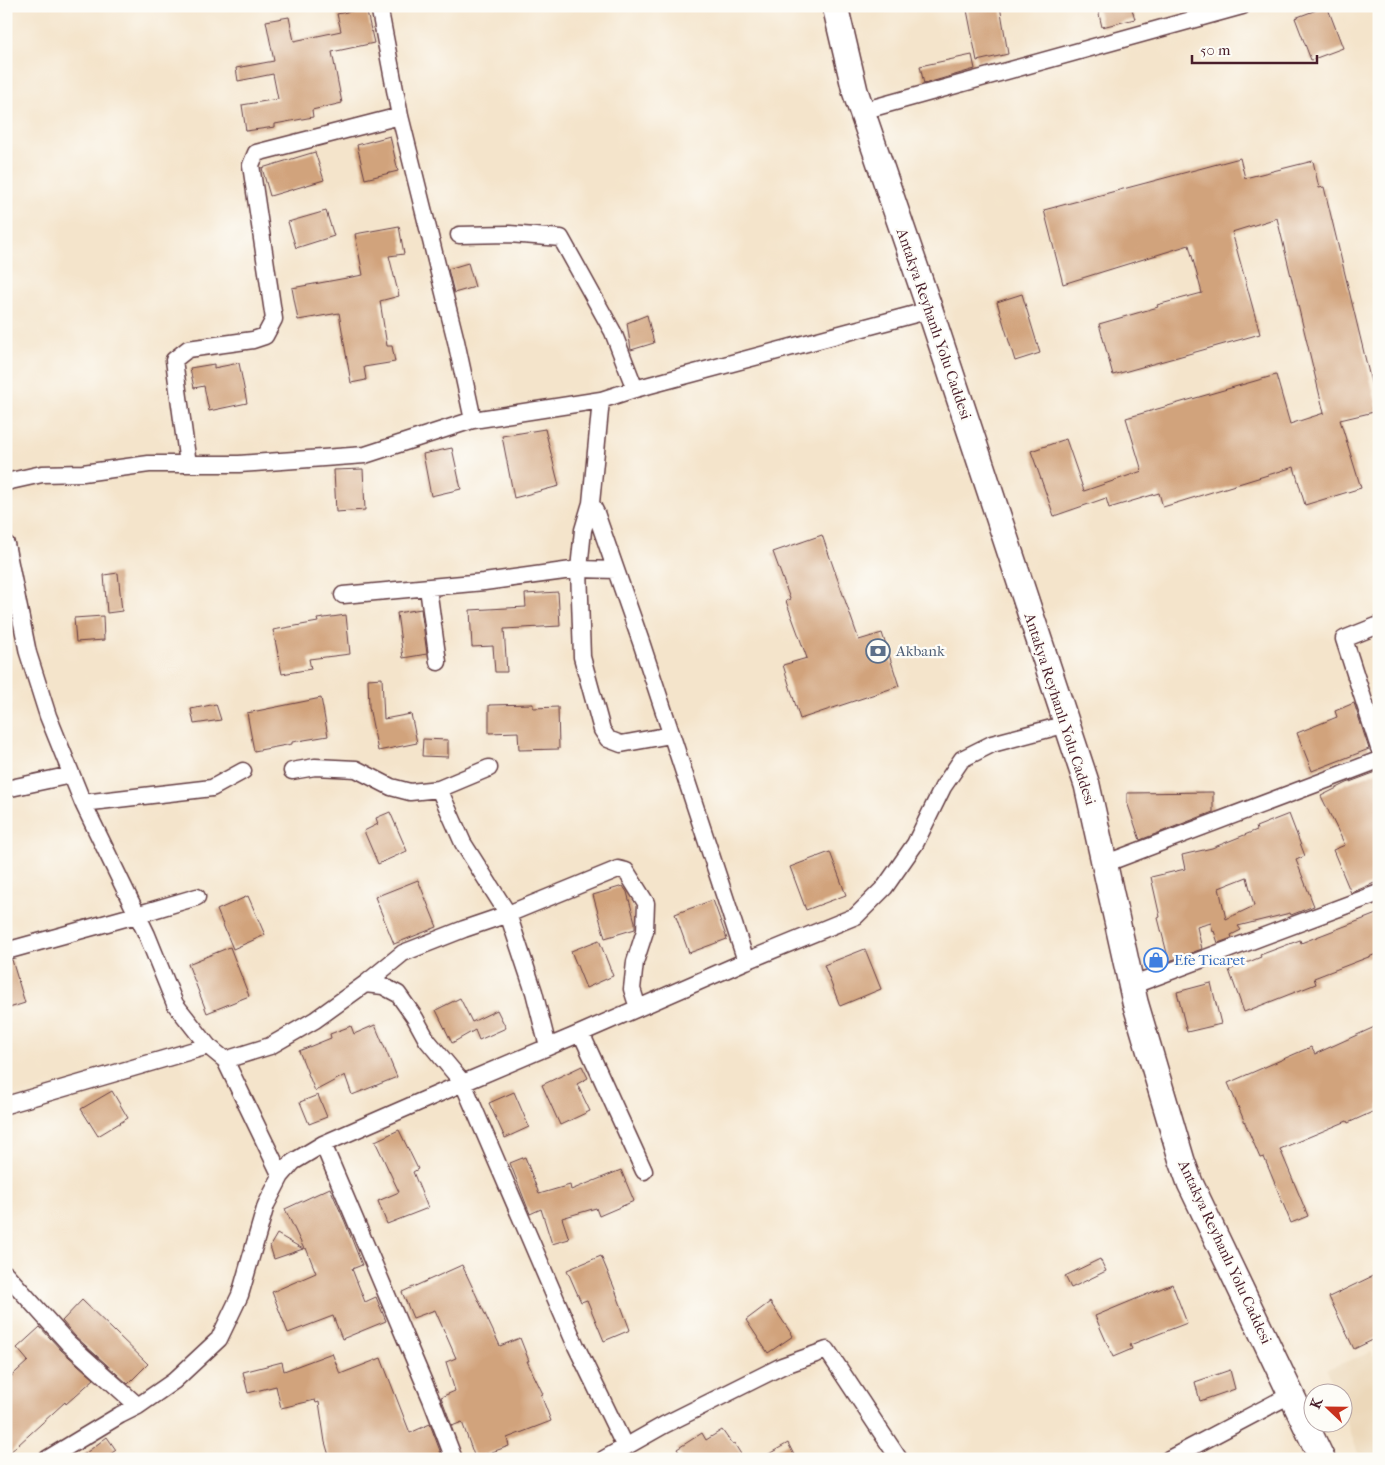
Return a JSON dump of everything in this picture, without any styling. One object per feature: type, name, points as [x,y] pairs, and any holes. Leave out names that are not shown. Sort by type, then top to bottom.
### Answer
[{"type":"main road","name":"Antakya Reyhanlı Yolu Caddesi","points":[[835,6],[855,92],[930,310],[1087,785],[1131,986],[1176,1142],[1190,1183],[1322,1459]]},
{"type":"street","points":[[379,6],[400,116],[456,341],[473,420]]},
{"type":"street","points":[[862,111],[1235,7]]},
{"type":"street","points":[[188,464],[174,360],[188,349],[253,340],[265,336],[274,319],[251,165],[256,153],[400,116]]},
{"type":"street","points":[[459,235],[509,234],[561,238],[613,332],[635,389]]},
{"type":"street","points":[[6,482],[42,474],[83,473],[149,464],[239,464],[365,455],[473,420],[601,400],[635,389],[930,310]]},
{"type":"street","points":[[601,400],[590,503],[583,530],[579,569],[582,657],[602,730],[608,739],[621,744],[671,735]]},
{"type":"street","points":[[590,503],[596,513],[616,570],[746,961]]},
{"type":"street","points":[[6,544],[28,652],[48,716],[83,803],[147,936],[175,1004],[208,1046],[225,1060],[281,1176]]},
{"type":"street","points":[[343,595],[484,582],[579,569],[616,570]]},
{"type":"street","points":[[428,588],[438,662]]},
{"type":"street","points":[[1379,625],[1344,639],[1379,748]]},
{"type":"street","points":[[47,1459],[138,1406],[174,1381],[219,1339],[240,1295],[266,1205],[281,1176],[293,1162],[323,1144],[746,961],[856,916],[884,887],[915,844],[943,787],[962,759],[992,744],[1067,724]]},
{"type":"street","points":[[1104,864],[1379,760]]},
{"type":"street","points":[[292,771],[315,767],[356,769],[391,786],[410,792],[439,789],[488,768]]},
{"type":"street","points":[[83,803],[212,788],[243,771]]},
{"type":"street","points":[[6,789],[72,775]]},
{"type":"street","points":[[439,789],[463,844],[508,914],[534,992],[548,1046]]},
{"type":"street","points":[[225,1060],[270,1046],[315,1020],[365,984],[403,953],[508,914],[618,869],[626,871],[646,903],[645,931],[635,962],[632,989],[638,1008]]},
{"type":"street","points":[[1131,986],[1379,893]]},
{"type":"street","points":[[6,950],[196,897]]},
{"type":"street","points":[[365,984],[383,986],[398,994],[416,1018],[427,1040],[463,1083],[576,1346],[625,1447]]},
{"type":"street","points":[[581,1033],[644,1171]]},
{"type":"street","points":[[6,1105],[208,1046]]},
{"type":"street","points":[[323,1144],[431,1399],[454,1459]]},
{"type":"street","points":[[6,1274],[68,1343],[138,1406]]},
{"type":"street","points":[[604,1459],[782,1366],[827,1350],[894,1457]]},
{"type":"street","points":[[1169,1459],[1192,1452],[1292,1394]]},
{"type":"shaded area","points":[[1372,1352],[1379,1371],[1379,1459],[1360,1459],[1350,1432],[1352,1432],[1352,1382],[1332,1382],[1327,1369]]},
{"type":"building","points":[[987,6],[1000,6],[1008,54],[977,61],[967,10]]},
{"type":"building","points":[[1097,6],[1131,6],[1135,19],[1102,27]]},
{"type":"building","points":[[1327,6],[1343,48],[1311,60],[1295,18]]},
{"type":"building","points":[[366,8],[374,43],[332,52],[342,103],[312,110],[313,117],[275,124],[275,127],[246,131],[242,105],[278,99],[273,74],[238,81],[236,68],[274,61],[266,21],[289,17],[294,41],[341,31],[337,14]]},
{"type":"building","points":[[972,55],[975,69],[924,84],[920,66]]},
{"type":"building","points":[[390,136],[398,171],[365,179],[357,145]]},
{"type":"building","points":[[315,152],[324,180],[270,196],[262,168]]},
{"type":"building","points":[[1240,158],[1245,178],[1313,161],[1319,188],[1324,187],[1378,411],[1340,420],[1361,488],[1305,505],[1294,467],[1163,507],[1159,493],[1109,508],[1106,498],[1054,516],[1031,451],[1066,439],[1084,491],[1142,471],[1126,418],[1276,375],[1290,424],[1324,413],[1277,218],[1232,232],[1260,334],[1113,375],[1099,324],[1202,293],[1189,245],[1063,284],[1044,210]]},
{"type":"building","points":[[326,211],[334,236],[296,248],[288,222]]},
{"type":"building","points":[[399,226],[404,254],[389,256],[399,296],[380,301],[387,346],[392,346],[395,362],[364,367],[366,380],[351,383],[339,313],[298,320],[292,288],[363,275],[355,234]]},
{"type":"building","points":[[468,263],[475,287],[454,293],[448,269]]},
{"type":"building","points":[[1022,294],[1040,353],[1015,361],[997,302]]},
{"type":"building","points":[[647,315],[654,343],[631,350],[627,323]]},
{"type":"building","points":[[239,363],[247,403],[209,411],[204,386],[194,388],[190,368],[214,364],[214,368]]},
{"type":"building","points":[[545,429],[559,486],[514,498],[502,436]]},
{"type":"building","points":[[452,448],[461,489],[431,496],[423,454]]},
{"type":"building","points":[[363,469],[365,510],[336,512],[334,470]]},
{"type":"building","points":[[822,535],[859,640],[882,633],[899,686],[800,719],[783,665],[807,658],[786,601],[790,599],[773,552]]},
{"type":"building","points":[[118,573],[122,611],[107,613],[104,575]]},
{"type":"building","points":[[558,592],[560,626],[504,629],[507,672],[495,672],[493,646],[472,647],[470,610],[526,607],[525,594]]},
{"type":"building","points":[[421,609],[427,654],[403,658],[397,613]]},
{"type":"building","points":[[346,615],[350,654],[309,659],[311,669],[282,674],[273,630],[318,622],[317,619]]},
{"type":"building","points":[[103,616],[104,640],[76,642],[74,618]]},
{"type":"building","points":[[382,678],[384,719],[411,714],[417,743],[378,751],[369,707],[368,679]]},
{"type":"building","points":[[321,698],[328,736],[254,751],[247,713]]},
{"type":"building","points":[[1354,703],[1369,749],[1312,771],[1297,733],[1337,717],[1335,711]]},
{"type":"building","points":[[216,704],[221,720],[194,724],[191,709]]},
{"type":"building","points":[[533,704],[533,708],[558,707],[559,749],[519,750],[518,732],[489,733],[489,705]]},
{"type":"building","points":[[423,739],[448,740],[448,757],[422,756]]},
{"type":"building","points":[[1379,771],[1379,881],[1351,893],[1333,850],[1345,845],[1321,796],[1347,783]]},
{"type":"building","points":[[1213,792],[1213,812],[1140,840],[1127,802],[1127,793]]},
{"type":"building","points":[[390,812],[407,851],[378,864],[364,831],[378,824],[376,818]]},
{"type":"building","points":[[1289,814],[1305,856],[1296,860],[1314,906],[1291,915],[1290,913],[1238,926],[1241,930],[1231,935],[1232,938],[1218,943],[1211,923],[1197,927],[1202,949],[1169,961],[1158,918],[1160,917],[1151,877],[1185,869],[1182,855],[1212,848],[1257,830],[1256,827]],"holes":[[[1247,877],[1254,906],[1226,919],[1219,888]]]},
{"type":"building","points":[[830,852],[846,895],[806,910],[790,867]]},
{"type":"building","points":[[418,880],[437,927],[394,944],[375,897]]},
{"type":"building","points":[[623,886],[627,892],[635,929],[605,938],[593,895]]},
{"type":"building","points":[[248,896],[265,935],[233,949],[217,910]]},
{"type":"building","points":[[713,900],[727,939],[689,953],[675,914]]},
{"type":"building","points":[[1379,913],[1379,953],[1314,978],[1316,984],[1244,1012],[1229,970],[1261,957],[1260,955],[1300,940],[1301,943]]},
{"type":"building","points":[[599,940],[613,976],[586,988],[571,951]]},
{"type":"building","points":[[230,947],[249,996],[207,1013],[188,964]]},
{"type":"building","points":[[865,949],[881,989],[840,1006],[824,965]]},
{"type":"building","points":[[12,960],[25,1003],[6,1009],[6,961]]},
{"type":"building","points":[[1211,983],[1221,1024],[1187,1032],[1177,992]]},
{"type":"building","points":[[460,998],[472,1022],[497,1010],[506,1028],[479,1040],[475,1030],[452,1043],[436,1010]]},
{"type":"building","points":[[375,1025],[397,1077],[352,1095],[345,1075],[315,1091],[299,1051],[331,1038],[330,1034],[351,1026],[354,1034]]},
{"type":"building","points":[[1379,1025],[1379,1109],[1280,1149],[1308,1216],[1291,1223],[1264,1157],[1260,1158],[1228,1083],[1311,1047],[1315,1054]]},
{"type":"building","points":[[582,1066],[588,1078],[577,1084],[590,1111],[560,1125],[542,1085]]},
{"type":"building","points":[[112,1091],[128,1118],[98,1136],[81,1109]]},
{"type":"building","points":[[514,1092],[529,1127],[505,1138],[489,1103]]},
{"type":"building","points":[[318,1095],[327,1117],[309,1124],[300,1102]]},
{"type":"building","points":[[399,1130],[418,1169],[413,1172],[428,1208],[387,1224],[378,1201],[399,1192],[375,1141]]},
{"type":"building","points":[[525,1157],[539,1194],[570,1185],[571,1190],[621,1170],[634,1201],[599,1216],[596,1208],[562,1218],[569,1239],[552,1244],[541,1209],[530,1214],[510,1163]]},
{"type":"building","points":[[330,1188],[362,1265],[352,1269],[365,1302],[376,1297],[386,1321],[342,1339],[333,1316],[288,1333],[272,1292],[316,1273],[306,1248],[304,1249],[285,1209]]},
{"type":"building","points":[[277,1234],[303,1249],[274,1259],[270,1246]]},
{"type":"building","points":[[601,1256],[630,1330],[604,1341],[587,1300],[581,1302],[567,1270]]},
{"type":"building","points":[[1100,1259],[1106,1271],[1071,1288],[1065,1276]]},
{"type":"building","points":[[462,1265],[500,1346],[520,1338],[529,1361],[527,1361],[543,1394],[541,1395],[551,1421],[507,1438],[509,1446],[475,1458],[462,1422],[452,1426],[441,1397],[455,1391],[446,1362],[456,1358],[435,1310],[413,1318],[402,1292]]},
{"type":"building","points":[[1379,1273],[1379,1337],[1354,1349],[1329,1297]]},
{"type":"building","points":[[1172,1284],[1187,1323],[1130,1345],[1132,1349],[1113,1357],[1095,1316]]},
{"type":"building","points":[[82,1300],[148,1364],[128,1384],[75,1336],[62,1321]]},
{"type":"building","points":[[770,1302],[793,1336],[768,1353],[746,1320]]},
{"type":"building","points":[[40,1327],[61,1350],[94,1379],[66,1404],[65,1402],[6,1456],[6,1381],[28,1361],[17,1348]]},
{"type":"building","points":[[332,1353],[340,1374],[381,1358],[410,1433],[430,1424],[443,1459],[330,1459],[325,1442],[319,1402],[316,1403],[315,1400],[281,1408],[276,1386],[248,1393],[243,1372],[282,1362],[284,1371]]},
{"type":"building","points":[[1230,1370],[1235,1389],[1200,1401],[1195,1382]]},
{"type":"building","points":[[722,1430],[732,1444],[734,1443],[744,1459],[683,1459],[677,1449],[702,1433],[706,1440]]},
{"type":"building","points":[[107,1437],[116,1450],[104,1459],[78,1459]]},
{"type":"building","points":[[788,1443],[796,1459],[760,1459]]},
{"type":"place","name":"Akbank","points":[[878,651]]},
{"type":"place","name":"Efe Ticaret","points":[[1156,960]]}]
